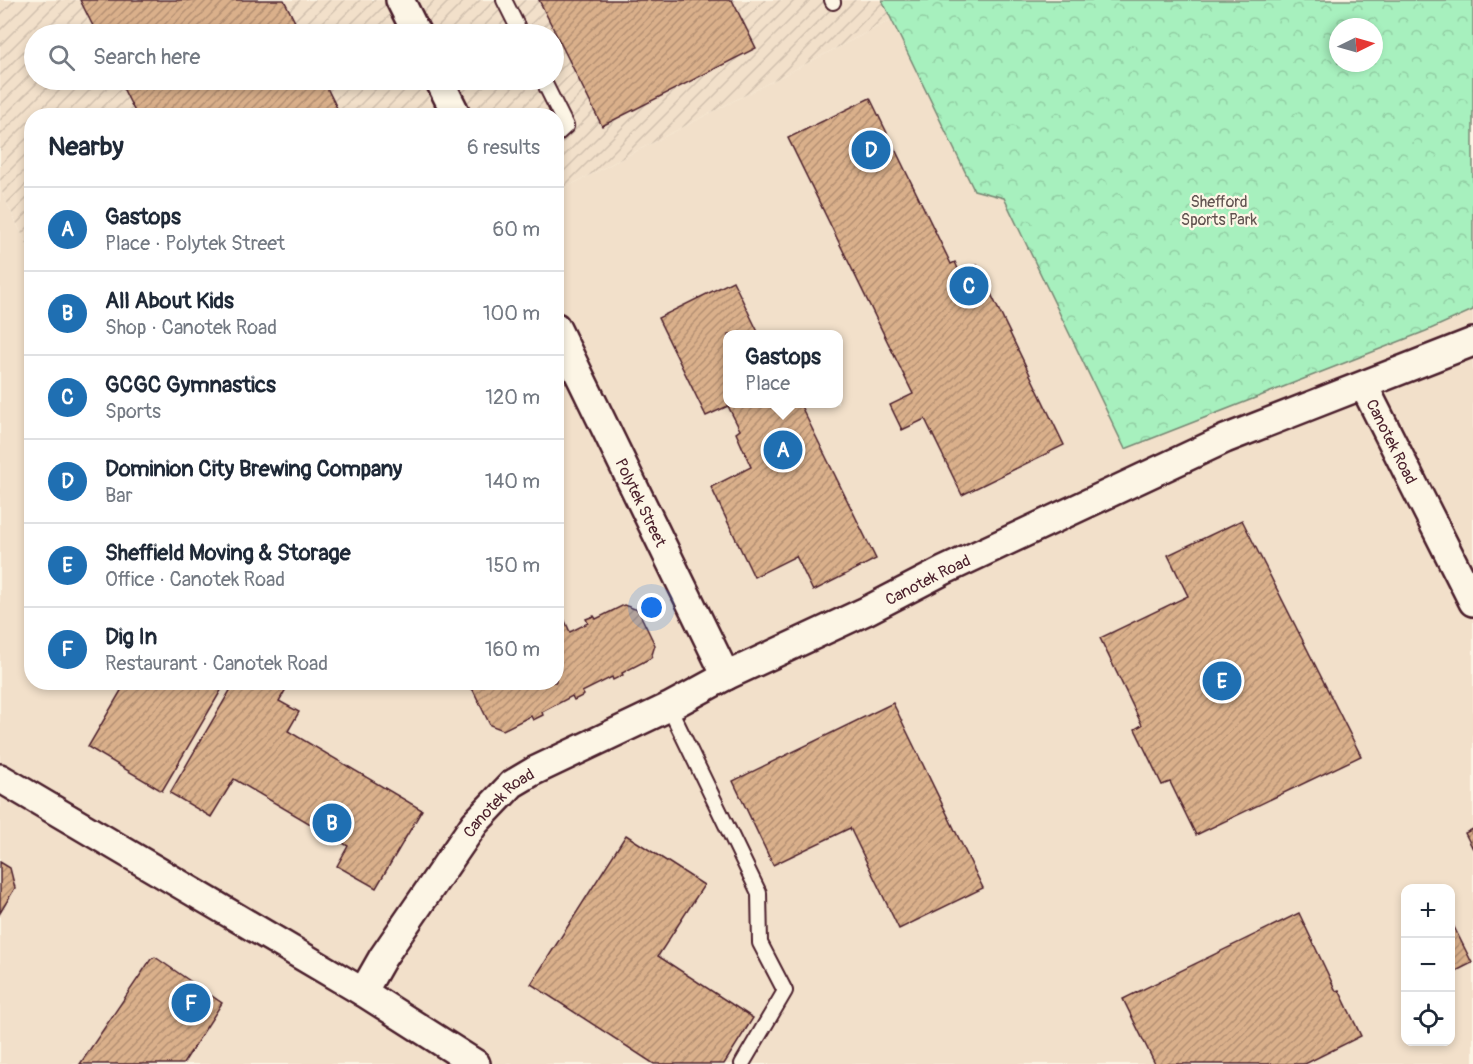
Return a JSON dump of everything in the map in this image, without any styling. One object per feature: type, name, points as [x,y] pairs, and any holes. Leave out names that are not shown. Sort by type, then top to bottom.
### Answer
[{"type":"street","points":[[399,0],[412,24]]},
{"type":"street","points":[[444,90],[453,108]]},
{"type":"street","points":[[1364,386],[1473,342]]},
{"type":"street","name":"Polytek Street","points":[[564,343],[726,676]]},
{"type":"street","name":"Canotek Road","points":[[363,992],[383,957],[475,823],[512,784],[534,771],[669,708],[726,676],[866,611],[943,571],[1225,439],[1364,386],[1473,602]]},
{"type":"street","points":[[0,778],[363,992],[476,1064]]},
{"type":"lane","points":[[504,0],[516,24]]},
{"type":"lane","points":[[548,90],[557,108]]},
{"type":"lane","points":[[669,708],[759,893],[760,944],[785,991],[742,1064]]},
{"type":"shaded area","points":[[0,0],[882,0],[891,20],[564,188],[564,108],[24,108],[24,239],[0,188]]},
{"type":"shaded area","points":[[891,20],[974,190],[1004,198],[1125,449],[1426,331],[1473,310],[1473,1064],[0,1064],[0,188],[24,239],[24,690],[564,690],[564,188]]},
{"type":"green space","name":"Shefford Sports Park","points":[[882,0],[1473,0],[1473,310],[1426,331],[1125,449],[1004,198],[974,190]]},
{"type":"building","points":[[80,0],[284,0],[296,24],[92,24]]},
{"type":"building","points":[[539,0],[732,0],[756,48],[602,126],[564,50],[564,24],[551,24]]},
{"type":"building","points":[[124,90],[328,90],[337,108],[133,108]]},
{"type":"building","points":[[870,98],[951,264],[955,262],[960,273],[977,265],[1064,445],[962,495],[925,419],[902,430],[890,405],[913,394],[788,138]]},
{"type":"building","points":[[733,281],[757,330],[723,330],[724,408],[706,416],[658,318]]},
{"type":"building","points":[[729,408],[802,408],[876,559],[813,591],[796,556],[754,577],[711,487],[751,467],[736,433],[740,430]]},
{"type":"building","points":[[1242,520],[1361,756],[1196,835],[1170,782],[1162,785],[1135,729],[1142,725],[1100,638],[1188,596],[1168,555]]},
{"type":"building","points":[[624,605],[638,610],[655,645],[651,658],[613,680],[612,677],[582,692],[584,695],[574,700],[572,696],[542,712],[543,715],[533,720],[531,716],[503,730],[490,725],[473,690],[564,690],[564,619],[570,632],[588,623],[586,619],[594,616],[596,619]]},
{"type":"building","points":[[121,690],[221,690],[162,791],[88,747]]},
{"type":"building","points":[[230,690],[285,690],[279,701],[299,712],[288,731],[422,810],[376,888],[337,866],[348,846],[234,779],[211,817],[170,793]]},
{"type":"building","points":[[893,703],[983,888],[899,929],[850,828],[773,865],[733,781]]},
{"type":"building","points":[[1473,829],[1473,849],[1465,833]]},
{"type":"building","points":[[626,835],[704,885],[658,956],[753,1018],[724,1064],[654,1064],[531,984]]},
{"type":"building","points":[[0,862],[10,868],[15,888],[0,913]]},
{"type":"building","points":[[1299,913],[1336,991],[1339,990],[1361,1036],[1305,1064],[1155,1064],[1123,999]]},
{"type":"building","points":[[1455,929],[1472,963],[1455,972]]},
{"type":"building","points":[[155,957],[222,1003],[183,1064],[80,1064],[151,959]]},
{"type":"place","name":"Dominion City Brewing Company","points":[[871,150]]},
{"type":"place","name":"GCGC Gymnastics","points":[[969,286]]},
{"type":"place","name":"Gastops","points":[[783,450]]},
{"type":"place","name":"Sheffield Moving & Storage","points":[[1222,681]]},
{"type":"place","name":"All About Kids","points":[[332,823]]},
{"type":"place","name":"Dig In","points":[[191,1003]]}]
